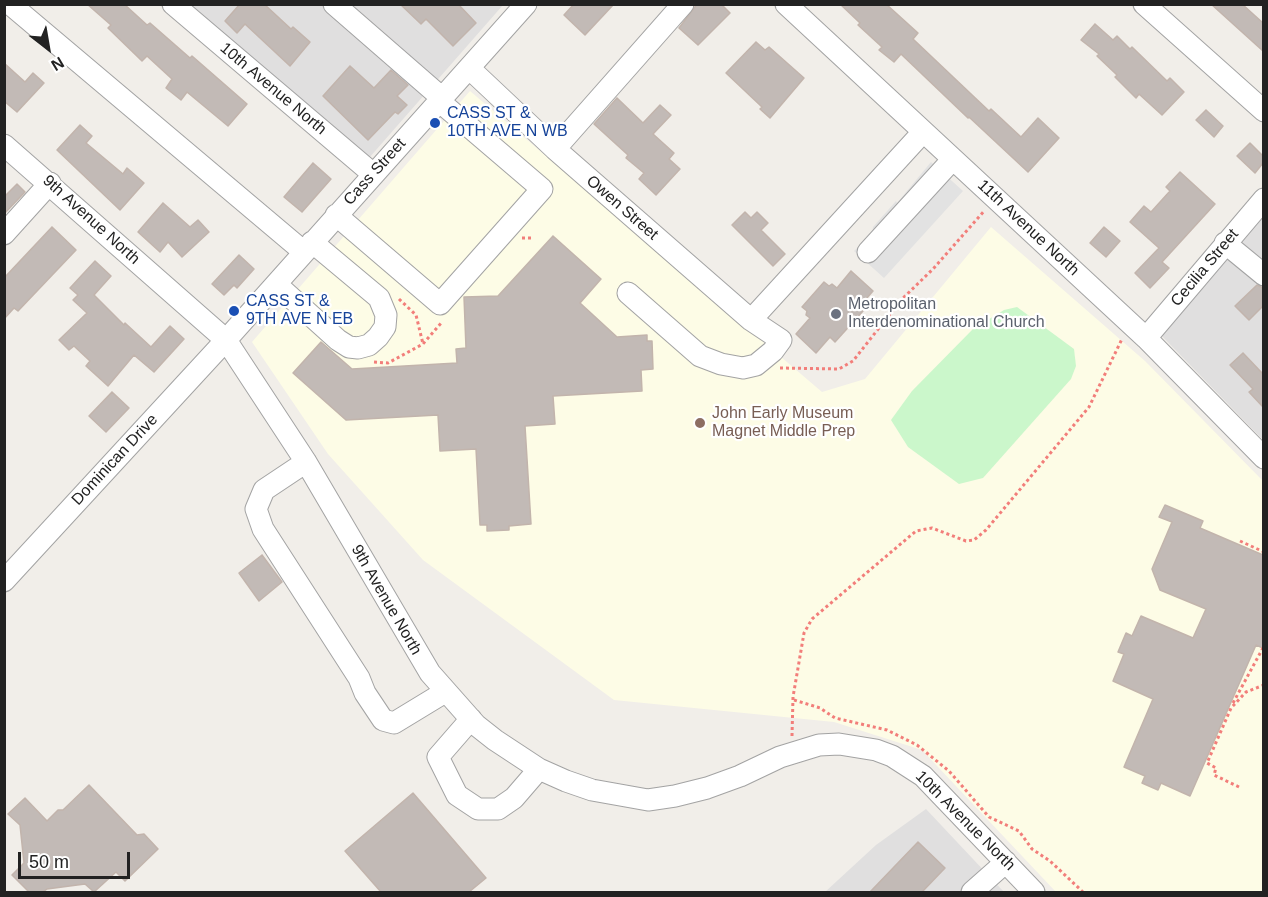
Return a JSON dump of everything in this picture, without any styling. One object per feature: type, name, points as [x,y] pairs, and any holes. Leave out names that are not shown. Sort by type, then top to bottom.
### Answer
[{"type":"street","points":[[10,4],[308,247],[379,298],[386,315],[385,327],[369,345],[358,348],[349,347],[338,340],[276,284]]},
{"type":"street","name":"10th Avenue North","points":[[173,4],[373,174]]},
{"type":"street","points":[[334,4],[542,189],[440,304],[336,215]]},
{"type":"street","points":[[555,149],[683,4]]},
{"type":"street","name":"11th Avenue North","points":[[786,4],[1146,338],[1263,458]]},
{"type":"street","points":[[1144,4],[1263,111]]},
{"type":"street","name":"Cass Street","points":[[226,340],[470,68],[517,8]]},
{"type":"street","name":"Owen Street","points":[[470,68],[555,149],[751,320],[781,340],[773,351],[756,364],[743,368],[721,364],[700,356],[628,293]]},
{"type":"street","points":[[751,320],[923,132]]},
{"type":"street","name":"9th Avenue North","points":[[4,145],[50,183],[226,340],[306,462],[416,651],[445,692],[495,741],[539,769],[592,790],[648,800],[707,788],[791,753],[819,745],[839,744],[867,747],[892,756]]},
{"type":"street","points":[[868,252],[953,159]]},
{"type":"street","points":[[4,234],[50,183]]},
{"type":"street","name":"Cecilia Street","points":[[1146,338],[1263,199]]},
{"type":"street","points":[[1225,243],[1263,275]]},
{"type":"street","name":"Dominican Drive","points":[[4,580],[226,340]]},
{"type":"street","points":[[306,462],[264,490],[256,509],[263,529],[383,720],[394,723],[445,692]]},
{"type":"street","points":[[471,719],[438,757],[457,795],[478,809],[498,809],[514,798],[539,769]]},
{"type":"street","name":"10th Avenue North","points":[[892,756],[923,776],[1034,892]]},
{"type":"street","points":[[972,892],[1006,862]]},
{"type":"path","points":[[772,368],[839,369],[853,361],[901,300],[933,269],[988,207]]},
{"type":"path","points":[[516,239],[532,238]]},
{"type":"path","points":[[366,361],[388,363],[423,344],[446,317]]},
{"type":"path","points":[[791,753],[798,668],[804,633],[812,619],[916,531],[932,528],[966,541],[974,540],[986,530],[1089,407],[1130,323]]},
{"type":"path","points":[[1240,541],[1263,552]]},
{"type":"path","points":[[1239,787],[1214,775],[1216,768],[1207,763],[1231,708],[1263,646]]},
{"type":"path","points":[[1231,708],[1246,692],[1263,685]]},
{"type":"shaded area","points":[[191,5],[503,5],[369,158]]},
{"type":"shaded area","name":"John Early Museum Magnet Middle Prep","points":[[470,91],[822,392],[865,379],[991,227],[1145,361],[1263,481],[1263,892],[1056,892],[922,750],[834,722],[614,700],[423,560],[328,454],[252,342]]},
{"type":"shaded area","points":[[931,162],[963,191],[884,278],[854,251],[872,234],[873,227],[896,201],[897,203]]},
{"type":"shaded area","points":[[1263,216],[1263,440],[1159,333]]},
{"type":"shaded area","points":[[926,809],[1004,892],[825,892],[876,845]]},
{"type":"green space","points":[[1017,307],[1074,349],[1076,366],[1071,379],[983,478],[959,484],[908,447],[891,420],[912,391],[973,329],[1004,310]]},
{"type":"building","points":[[87,4],[124,4],[190,58],[192,56],[247,104],[228,126],[187,92],[181,100],[166,88],[172,79],[147,56],[142,61],[108,28],[111,25]]},
{"type":"building","points":[[240,4],[264,4],[291,29],[293,27],[310,42],[290,66],[245,24],[237,33],[225,21]]},
{"type":"building","points":[[400,4],[458,4],[476,23],[453,46],[426,19],[421,24]]},
{"type":"building","points":[[574,4],[614,4],[585,35],[564,15]]},
{"type":"building","points":[[697,4],[721,4],[730,13],[698,45],[679,28]]},
{"type":"building","points":[[840,4],[886,4],[918,33],[913,39],[989,111],[991,109],[1021,137],[1038,118],[1059,138],[1028,172],[901,54],[894,62],[879,50],[882,47]]},
{"type":"building","points":[[1211,4],[1242,4],[1263,23],[1263,51]]},
{"type":"building","points":[[1095,24],[1113,40],[1117,36],[1130,49],[1132,47],[1167,81],[1170,78],[1184,92],[1162,115],[1139,94],[1136,98],[1097,56],[1099,54],[1081,40]]},
{"type":"building","points":[[756,42],[765,50],[769,47],[804,78],[770,118],[760,109],[762,107],[726,73]]},
{"type":"building","points":[[4,63],[25,82],[33,73],[44,83],[17,112],[4,101]]},
{"type":"building","points":[[350,66],[374,88],[391,70],[408,85],[397,96],[407,105],[398,114],[395,112],[368,140],[323,96]]},
{"type":"building","points":[[617,98],[643,123],[660,105],[671,115],[653,134],[674,153],[669,159],[680,169],[656,195],[639,179],[644,173],[626,158],[628,155],[594,124]]},
{"type":"building","points":[[1206,110],[1223,126],[1214,137],[1196,120]]},
{"type":"building","points":[[80,125],[92,136],[86,143],[123,174],[127,168],[144,183],[120,210],[57,150]]},
{"type":"building","points":[[1250,143],[1263,156],[1263,163],[1255,173],[1237,156]]},
{"type":"building","points":[[313,163],[331,179],[302,212],[284,197]]},
{"type":"building","points":[[1180,172],[1215,204],[1162,262],[1169,268],[1150,288],[1135,273],[1159,248],[1130,222],[1144,206],[1151,212],[1170,191],[1166,187]]},
{"type":"building","points":[[17,184],[25,192],[4,214],[4,197]]},
{"type":"building","points":[[163,203],[190,227],[198,220],[209,232],[182,257],[168,242],[160,252],[138,232]]},
{"type":"building","points":[[745,212],[751,218],[757,212],[768,223],[761,230],[785,254],[773,266],[732,225]]},
{"type":"building","points":[[52,227],[76,250],[18,311],[14,308],[4,319],[4,278]]},
{"type":"building","points":[[1104,227],[1120,241],[1106,257],[1090,243]]},
{"type":"building","points":[[553,236],[601,279],[580,303],[617,337],[647,335],[647,341],[652,341],[653,369],[641,370],[642,391],[553,396],[555,424],[525,426],[531,524],[509,526],[509,530],[487,531],[487,525],[480,525],[476,449],[440,451],[438,415],[346,420],[293,373],[321,342],[352,369],[457,363],[456,349],[466,348],[464,297],[498,296]]},
{"type":"building","points":[[239,255],[254,269],[237,288],[234,285],[224,295],[212,284]]},
{"type":"building","points":[[95,261],[111,276],[94,295],[124,325],[125,323],[151,347],[170,326],[184,339],[154,372],[134,355],[108,386],[86,366],[90,361],[74,346],[69,350],[59,340],[87,313],[73,300],[78,295],[70,288]]},
{"type":"building","points":[[851,271],[873,291],[859,307],[863,311],[835,342],[830,337],[816,353],[796,334],[810,318],[802,307],[824,282],[837,288]]},
{"type":"building","points":[[1257,285],[1263,288],[1263,306],[1249,320],[1235,306]]},
{"type":"building","points":[[1243,353],[1263,374],[1263,407],[1249,392],[1253,389],[1230,365]]},
{"type":"building","points":[[112,392],[129,408],[106,432],[89,416]]},
{"type":"building","points":[[1165,505],[1203,521],[1200,528],[1263,555],[1263,648],[1256,645],[1190,796],[1161,783],[1158,790],[1142,783],[1145,776],[1124,767],[1153,699],[1113,681],[1124,654],[1118,652],[1126,633],[1132,636],[1141,616],[1193,638],[1206,609],[1160,590],[1152,569],[1172,522],[1159,517]]},
{"type":"building","points":[[262,555],[282,582],[259,601],[239,573]]},
{"type":"building","points":[[89,785],[137,835],[144,834],[158,849],[125,881],[116,872],[94,892],[85,884],[47,889],[43,892],[29,892],[12,875],[24,863],[20,825],[8,814],[25,798],[47,821],[58,810],[63,810]]},
{"type":"building","points":[[413,793],[486,878],[469,892],[381,892],[345,851]]},
{"type":"building","points":[[918,842],[945,868],[922,892],[870,892]]},
{"type":"place","name":"CASS ST & 10TH AVE N WB","points":[[435,123]]},
{"type":"place","name":"CASS ST & 9TH AVE N EB","points":[[234,311]]},
{"type":"place","name":"Metropolitan Interdenominational Church","points":[[836,314]]},
{"type":"place","name":"John Early Museum Magnet Middle Prep","points":[[700,423]]}]
